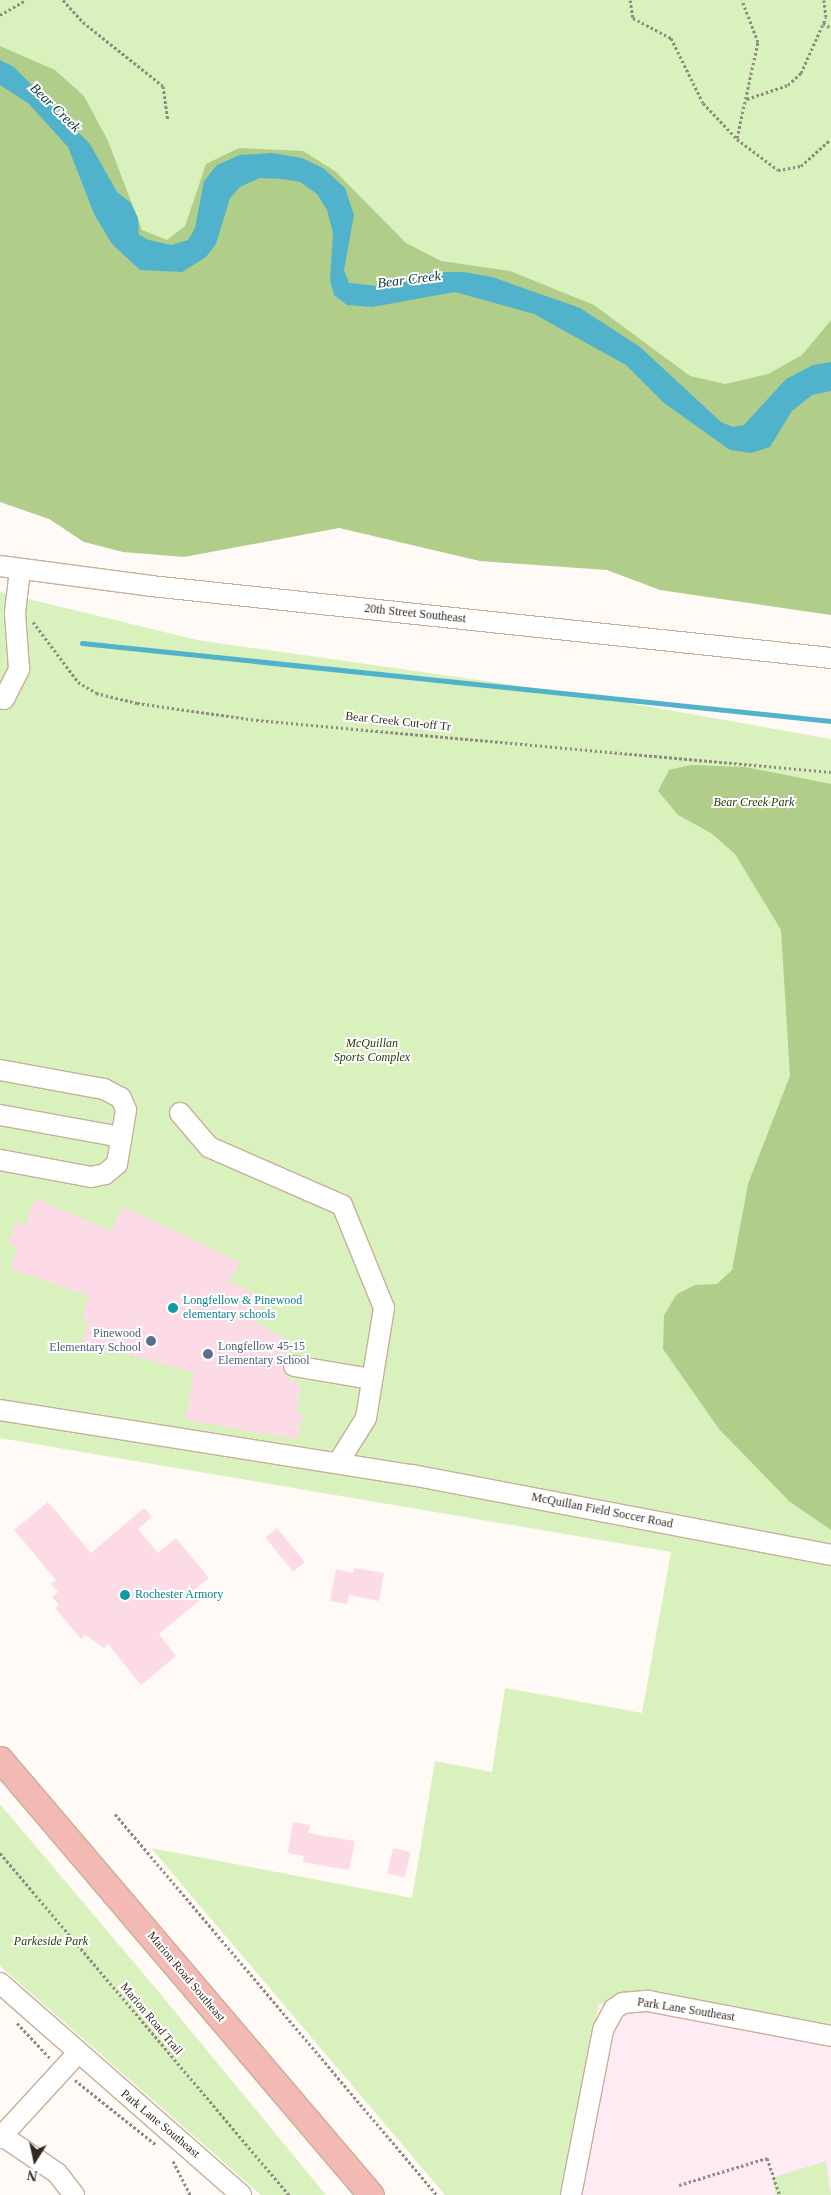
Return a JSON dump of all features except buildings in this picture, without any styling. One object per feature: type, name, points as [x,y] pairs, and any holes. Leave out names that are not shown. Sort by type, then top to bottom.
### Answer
[{"type":"main road","name":"Marion Road Southeast","points":[[0,1759],[371,2195]]},
{"type":"street","name":"20th Street Southeast","points":[[0,566],[831,658]]},
{"type":"street","points":[[4,700],[19,669],[15,613],[20,569]]},
{"type":"street","points":[[0,1070],[104,1089],[121,1098],[126,1110],[117,1164],[91,1177],[0,1160]]},
{"type":"street","points":[[180,1113],[209,1146],[342,1205],[384,1308],[366,1418],[338,1463]]},
{"type":"street","points":[[0,1115],[121,1137]]},
{"type":"street","points":[[294,1366],[372,1379]]},
{"type":"street","name":"McQuillan Field Soccer Road","points":[[0,1410],[338,1463],[831,1555]]},
{"type":"street","name":"Park Lane Southeast","points":[[0,1983],[76,2054],[241,2195]]},
{"type":"street","name":"Park Lane Southeast","points":[[571,2195],[603,2030],[614,2009],[623,2003],[648,2001],[831,2036]]},
{"type":"street","points":[[74,2195],[57,2173],[2,2138],[76,2054]]},
{"type":"path","points":[[0,15],[26,0]]},
{"type":"path","points":[[63,0],[83,22],[163,86],[168,120]]},
{"type":"path","points":[[630,0],[633,18],[671,38],[692,86],[737,138],[778,170],[801,166],[831,138]]},
{"type":"path","points":[[737,138],[758,42],[742,0]]},
{"type":"path","points":[[746,99],[788,85],[801,73],[823,24],[824,0]]},
{"type":"path","points":[[823,24],[831,28]]},
{"type":"path","name":"Bear Creek Cut-off Tr","points":[[15,613],[30,618],[78,682],[96,693],[137,703],[256,720],[831,772]]},
{"type":"path","points":[[115,1814],[437,2195]]},
{"type":"path","name":"Marion Road Trail","points":[[0,1853],[289,2195]]},
{"type":"path","points":[[11,2015],[63,2070],[162,2150]]},
{"type":"path","points":[[169,2154],[190,2195]]},
{"type":"path","points":[[679,2185],[767,2158],[780,2195]]},
{"type":"shaded area","points":[[599,2003],[831,2045],[831,2195],[561,2195]]},
{"type":"green space","points":[[0,0],[831,0],[831,344],[747,400],[204,298],[0,165]]},
{"type":"green space","points":[[0,46],[55,70],[84,96],[108,141],[142,230],[167,240],[185,226],[206,164],[239,148],[303,151],[335,171],[406,243],[441,261],[510,271],[594,305],[690,376],[725,384],[768,374],[802,355],[831,320],[831,615],[660,590],[607,570],[480,561],[339,528],[184,557],[123,552],[84,542],[49,519],[0,502]]},
{"type":"green space","name":"McQuillan Sports Complex","points":[[0,592],[197,640],[584,695],[831,739],[831,2045],[599,2003],[561,2195],[445,2195],[151,1848],[412,1898],[435,1761],[492,1772],[505,1688],[642,1713],[671,1552],[0,1438]]},
{"type":"green space","name":"Bear Creek Park","points":[[691,765],[745,767],[831,784],[831,1530],[789,1501],[719,1429],[663,1349],[664,1315],[677,1294],[695,1285],[717,1284],[732,1270],[748,1184],[790,1076],[781,930],[735,854],[711,833],[678,815],[658,791],[669,770]]},
{"type":"green space","name":"Parkeside Park","points":[[0,1804],[158,1991],[326,2195],[261,2195],[0,1966]]},
{"type":"green space","points":[[826,2161],[831,2195],[776,2195],[771,2178]]},
{"type":"water","name":"Bear Creek","points":[[0,60],[14,67],[90,144],[117,192],[131,203],[138,218],[139,235],[149,240],[171,245],[188,240],[195,228],[204,181],[217,165],[240,155],[272,153],[302,158],[323,168],[345,188],[354,215],[344,270],[349,283],[387,287],[431,272],[463,272],[492,277],[580,308],[640,347],[721,422],[733,427],[744,425],[786,379],[813,365],[831,362],[831,391],[812,395],[792,411],[770,447],[751,453],[730,450],[664,403],[626,365],[534,314],[455,292],[372,307],[347,305],[334,295],[330,280],[333,233],[327,210],[317,194],[300,182],[283,179],[260,178],[240,187],[230,198],[216,244],[206,257],[182,272],[140,270],[112,244],[94,214],[68,147],[28,103],[0,85]]},
{"type":"waterway","points":[[82,643],[831,721]]},
{"type":"place","name":"Longfellow & Pinewood elementary schools","points":[[173,1308]]},
{"type":"place","name":"Pinewood Elementary School","points":[[151,1341]]},
{"type":"place","name":"Longfellow 45-15 Elementary School","points":[[208,1354]]},
{"type":"place","name":"Rochester Armory","points":[[125,1595]]}]
